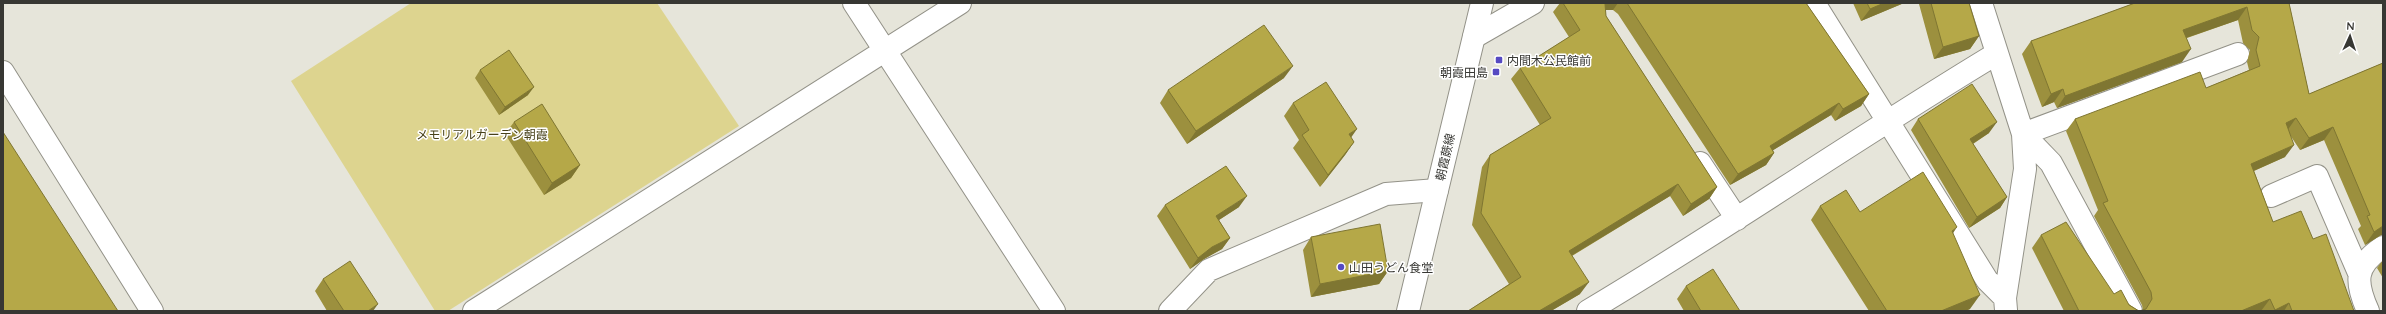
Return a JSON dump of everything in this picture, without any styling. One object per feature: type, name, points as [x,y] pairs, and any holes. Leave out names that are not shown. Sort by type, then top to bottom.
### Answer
[{"type":"street","points":[[854,3],[1054,311]]},
{"type":"street","points":[[474,311],[960,3]]},
{"type":"street","name":"朝霞蕨線","points":[[1408,311],[1482,3]]},
{"type":"street","points":[[1474,36],[1533,3]]},
{"type":"street","points":[[1814,3],[1987,280],[2006,305]]},
{"type":"street","points":[[1981,3],[1996,54],[2023,134],[2025,168],[2006,305]]},
{"type":"street","points":[[1588,311],[1689,251],[1886,120],[1996,54]]},
{"type":"street","points":[[2023,134],[2238,54]]},
{"type":"street","points":[[3,72],[152,311]]},
{"type":"street","points":[[2023,134],[2051,163],[2131,311]]},
{"type":"street","points":[[1689,146],[1737,219]]},
{"type":"street","points":[[2271,196],[2317,176],[2359,273],[2358,285],[2368,311]]},
{"type":"street","points":[[1170,311],[1209,270],[1386,194],[1437,190]]},
{"type":"street","points":[[2359,273],[2367,261],[2383,247]]},
{"type":"green space","name":"メモリアルガーデン朝霞","points":[[411,3],[657,3],[739,126],[448,311],[435,311],[291,81]]},
{"type":"building","points":[[1563,3],[1606,3],[1606,16],[1717,187],[1691,204],[1678,184],[1569,251],[1589,282],[1539,311],[1468,311],[1521,277],[1481,213],[1490,155],[1551,118],[1520,68],[1580,30]]},
{"type":"building","points":[[1627,3],[1806,3],[1869,94],[1843,109],[1839,103],[1770,146],[1774,153],[1738,174]]},
{"type":"building","points":[[1867,3],[1884,3],[1870,9]]},
{"type":"building","points":[[1931,3],[1969,3],[1979,36],[1943,47]]},
{"type":"building","points":[[2135,3],[2289,3],[2309,94],[2383,63],[2383,226],[2374,232],[2367,216],[2370,215],[2333,127],[2309,138],[2296,118],[2286,123],[2294,145],[2251,164],[2273,222],[2301,211],[2313,239],[2326,234],[2354,311],[2292,311],[2289,303],[2275,310],[2270,299],[2241,311],[2139,311],[2146,309],[2152,299],[2151,292],[2103,203],[2108,201],[2075,119],[2200,72],[2206,88],[2260,66],[2256,50],[2259,37],[2252,30],[2247,7],[2183,30],[2191,49],[2065,96],[2063,89],[2051,94],[2031,41]]},
{"type":"building","points":[[1264,25],[1293,66],[1196,131],[1168,90]]},
{"type":"building","points":[[509,50],[534,87],[505,107],[480,70]]},
{"type":"building","points":[[1326,82],[1357,129],[1349,134],[1354,142],[1328,175],[1302,135],[1309,130],[1293,103]]},
{"type":"building","points":[[1972,84],[1997,122],[1970,139],[2007,197],[1977,217],[1918,119]]},
{"type":"building","points":[[542,104],[580,165],[552,183],[514,122]]},
{"type":"building","points":[[3,132],[118,311],[3,311]]},
{"type":"building","points":[[1226,166],[1247,196],[1216,216],[1230,238],[1212,247],[1198,258],[1165,205]]},
{"type":"building","points":[[1923,172],[1957,227],[1952,231],[1980,295],[1941,311],[1887,311],[1820,206],[1846,190],[1860,212]]},
{"type":"building","points":[[2066,222],[2114,294],[2121,290],[2129,305],[2139,311],[2079,311],[2041,235]]},
{"type":"building","name":"山田うどん食堂","points":[[1380,224],[1388,271],[1320,284],[1311,237]]},
{"type":"building","points":[[350,261],[378,304],[368,311],[344,311],[323,279]]},
{"type":"building","points":[[1713,269],[1740,311],[1701,311],[1686,286]]},
{"type":"place","name":"内間木公民館前","points":[[1499,60]]},
{"type":"place","name":"朝霞田島","points":[[1496,72]]},
{"type":"place","name":"山田うどん食堂","points":[[1341,267]]}]
